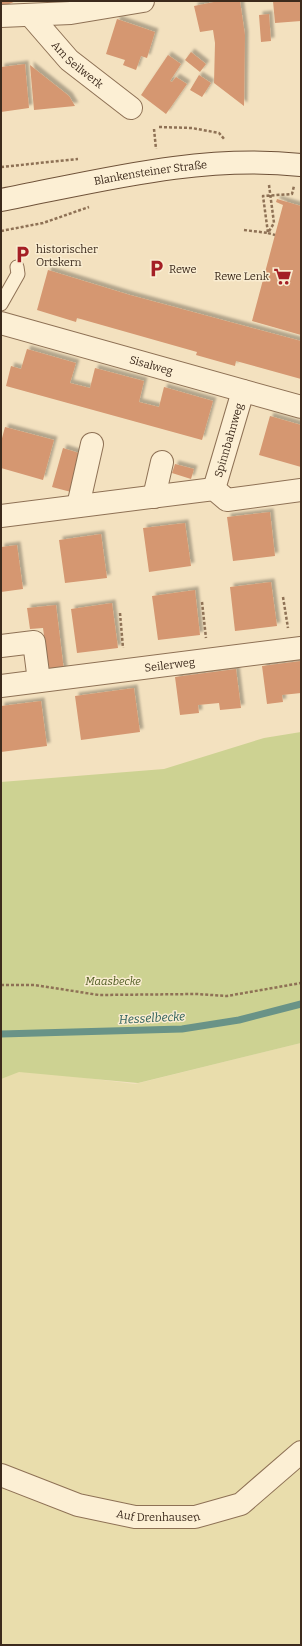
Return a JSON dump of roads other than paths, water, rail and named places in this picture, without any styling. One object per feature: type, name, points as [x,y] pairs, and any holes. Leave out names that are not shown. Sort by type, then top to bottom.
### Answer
[{"type":"street","points":[[1,16],[71,13],[143,1]]},
{"type":"street","name":"Am Seilwerk","points":[[30,15],[69,60],[131,108]]},
{"type":"street","name":"Blankensteiner Straße","points":[[1,200],[158,170],[210,163],[244,162],[301,165]]},
{"type":"street","name":"Sisalweg","points":[[1,323],[301,407]]},
{"type":"street","name":"Spinnbahnweg","points":[[214,489],[243,391]]},
{"type":"street","points":[[78,506],[92,444]]},
{"type":"street","points":[[154,497],[162,462]]},
{"type":"street","name":"Spinnbahnweg","points":[[1,516],[214,489],[227,500],[301,490]]},
{"type":"street","points":[[1,646],[34,642],[38,681]]},
{"type":"street","name":"Seilerweg","points":[[1,686],[301,648]]},
{"type":"street","name":"Auf Drenhausen","points":[[1,1475],[78,1505],[135,1517],[195,1517],[241,1504],[301,1452]]},
{"type":"lane","points":[[1,304],[18,274],[17,267]]},
{"type":"waterway","name":"Hesselbecke","points":[[1,1034],[182,1029],[239,1020],[301,1004]]},
{"type":"place","name":"historischer Ortskern","points":[[23,255]]},
{"type":"place","name":"Rewe","points":[[156,269]]},
{"type":"place","name":"Rewe Lenk","points":[[282,276]]},
{"type":"park label","name":"Maasbecke","points":[[113,981]]}]
